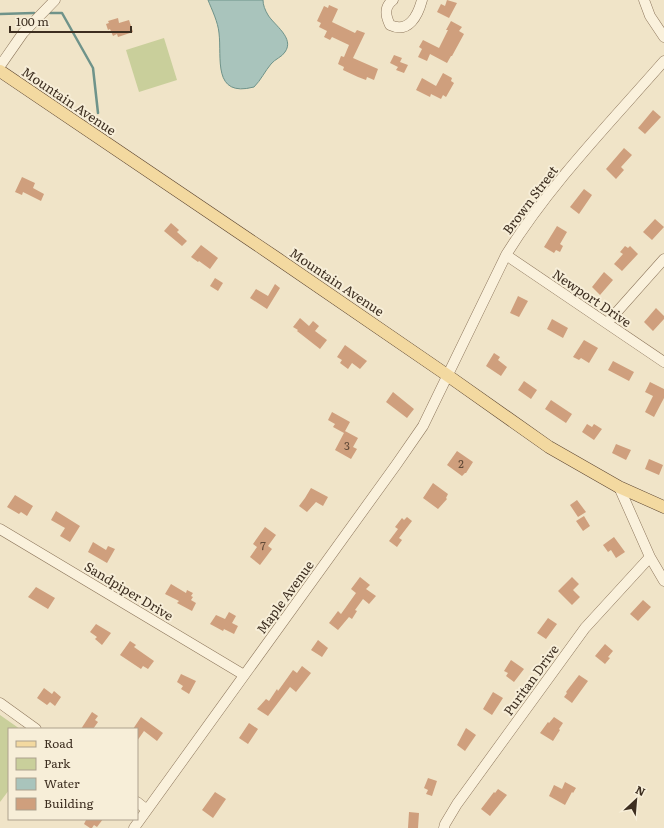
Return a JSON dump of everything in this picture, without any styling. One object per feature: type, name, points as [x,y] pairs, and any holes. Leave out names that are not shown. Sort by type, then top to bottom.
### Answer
[{"type":"main road","name":"Mountain Avenue","points":[[0,71],[447,375],[549,447],[619,487],[664,507]]},
{"type":"street","points":[[0,66],[23,33],[55,0]]},
{"type":"street","points":[[393,0],[386,10],[386,15],[390,25],[398,27],[403,27],[413,21],[422,0]]},
{"type":"street","points":[[644,0],[650,16],[664,37]]},
{"type":"street","name":"Brown Street","points":[[447,375],[506,255],[521,230],[542,202],[593,141],[664,61]]},
{"type":"street","name":"Newport Drive","points":[[506,255],[664,362]]},
{"type":"street","points":[[607,323],[664,259]]},
{"type":"street","name":"Maple Avenue","points":[[134,828],[423,426],[447,375]]},
{"type":"street","points":[[619,487],[650,557],[664,581]]},
{"type":"street","name":"Sandpiper Drive","points":[[0,529],[244,675]]},
{"type":"street","name":"Puritan Drive","points":[[444,828],[457,804],[585,628],[650,557]]},
{"type":"street","points":[[0,703],[35,728]]},
{"type":"street","points":[[138,803],[147,810]]},
{"type":"green space","points":[[164,38],[177,80],[139,92],[126,50]]},
{"type":"green space","points":[[0,715],[19,728],[8,728],[8,791],[0,802]]},
{"type":"water","points":[[208,0],[263,0],[264,8],[268,15],[286,37],[287,47],[285,52],[271,64],[254,87],[241,89],[231,87],[225,81],[220,64],[218,29],[215,16]]},
{"type":"building","points":[[447,0],[457,3],[449,18],[437,12],[441,4],[445,6]]},
{"type":"building","points":[[329,5],[338,9],[332,22],[355,33],[357,30],[365,33],[353,58],[378,69],[374,80],[367,77],[366,80],[358,77],[343,70],[344,67],[338,64],[341,56],[344,57],[349,45],[332,37],[330,40],[324,37],[327,31],[319,27],[321,23],[317,21],[324,6],[328,8]]},
{"type":"building","points":[[118,18],[119,23],[129,20],[133,32],[118,37],[117,34],[113,36],[110,29],[108,30],[106,24],[109,23],[108,21]]},
{"type":"building","points":[[451,21],[462,27],[459,31],[464,34],[447,63],[430,54],[427,61],[418,57],[422,49],[419,47],[423,40],[439,48]]},
{"type":"building","points":[[394,55],[402,58],[400,62],[408,65],[404,73],[396,70],[398,67],[390,63]]},
{"type":"building","points":[[443,73],[452,78],[451,81],[454,83],[446,97],[443,95],[441,99],[431,94],[430,97],[416,90],[422,78],[436,86]]},
{"type":"building","points":[[653,110],[661,117],[645,134],[638,128]]},
{"type":"building","points":[[624,148],[632,155],[621,167],[624,170],[616,179],[606,169]]},
{"type":"building","points":[[22,177],[35,183],[33,188],[44,194],[41,201],[23,192],[22,195],[15,192]]},
{"type":"building","points":[[584,189],[592,195],[579,214],[570,207]]},
{"type":"building","points":[[655,219],[664,227],[652,240],[643,232]]},
{"type":"building","points":[[171,223],[179,230],[177,232],[187,241],[182,246],[164,231]]},
{"type":"building","points":[[557,226],[567,232],[560,244],[563,246],[560,252],[556,250],[554,253],[544,247]]},
{"type":"building","points":[[201,245],[218,258],[210,269],[191,257]]},
{"type":"building","points":[[625,246],[628,248],[630,246],[638,254],[622,271],[614,264],[623,254],[620,252]]},
{"type":"building","points":[[604,272],[613,280],[600,295],[592,287]]},
{"type":"building","points":[[215,278],[223,283],[218,291],[210,286]]},
{"type":"building","points":[[275,284],[280,288],[267,309],[250,298],[256,289],[268,296]]},
{"type":"building","points":[[518,296],[528,301],[519,317],[510,313]]},
{"type":"building","points":[[656,308],[664,316],[664,319],[653,331],[644,322]]},
{"type":"building","points":[[300,318],[309,326],[313,321],[319,326],[315,331],[327,340],[320,349],[293,327]]},
{"type":"building","points":[[552,319],[568,328],[563,338],[547,329]]},
{"type":"building","points":[[584,340],[598,348],[589,363],[581,358],[579,360],[573,357]]},
{"type":"building","points":[[345,345],[367,361],[360,369],[352,363],[348,369],[340,363],[342,360],[337,357]]},
{"type":"building","points":[[494,353],[500,357],[498,360],[507,367],[501,376],[486,366]]},
{"type":"building","points":[[613,361],[634,372],[629,381],[608,370]]},
{"type":"building","points":[[524,381],[537,390],[531,399],[518,390]]},
{"type":"building","points":[[650,382],[664,389],[664,398],[654,417],[645,412],[653,396],[645,392]]},
{"type":"building","points":[[393,392],[414,409],[407,418],[386,402]]},
{"type":"building","points":[[551,400],[572,414],[566,423],[545,409]]},
{"type":"building","points":[[332,412],[350,422],[344,433],[333,427],[335,424],[328,420]]},
{"type":"building","points":[[587,424],[592,427],[594,424],[602,429],[594,440],[582,432]]},
{"type":"building","points":[[345,431],[358,438],[353,447],[357,449],[351,459],[335,450]]},
{"type":"building","points":[[616,444],[631,450],[626,460],[612,453]]},
{"type":"building","points":[[457,451],[473,462],[466,473],[462,476],[447,465]]},
{"type":"building","points":[[649,459],[663,465],[659,475],[645,469]]},
{"type":"building","points":[[433,483],[448,494],[447,499],[438,509],[423,498]]},
{"type":"building","points":[[311,488],[328,497],[323,506],[316,502],[307,512],[299,506]]},
{"type":"building","points":[[15,495],[33,506],[27,516],[21,512],[19,514],[7,507]]},
{"type":"building","points":[[577,500],[586,512],[578,517],[570,505]]},
{"type":"building","points":[[56,511],[80,526],[70,542],[60,536],[65,528],[51,520]]},
{"type":"building","points":[[584,516],[590,526],[583,531],[576,521]]},
{"type":"building","points":[[407,517],[412,521],[399,538],[402,540],[397,547],[389,541],[398,529],[395,527],[402,518],[404,520]]},
{"type":"building","points":[[265,527],[276,535],[268,546],[272,549],[260,565],[250,557],[257,547],[253,544]]},
{"type":"building","points":[[614,537],[625,552],[616,558],[611,550],[608,552],[603,545]]},
{"type":"building","points":[[93,542],[106,550],[108,546],[115,549],[107,563],[88,552]]},
{"type":"building","points":[[360,577],[370,585],[366,589],[376,596],[369,604],[363,599],[355,610],[357,611],[352,619],[349,617],[338,630],[329,623],[338,611],[341,614],[356,593],[351,589]]},
{"type":"building","points":[[572,577],[579,584],[573,590],[580,597],[572,605],[558,591]]},
{"type":"building","points":[[171,584],[186,593],[187,590],[193,593],[191,600],[196,603],[192,611],[177,603],[179,601],[165,594]]},
{"type":"building","points":[[36,587],[55,598],[48,609],[28,597]]},
{"type":"building","points":[[643,600],[651,607],[638,621],[630,614]]},
{"type":"building","points":[[229,612],[236,616],[232,623],[238,626],[234,634],[224,629],[223,631],[210,624],[216,615],[225,619]]},
{"type":"building","points":[[548,618],[557,624],[546,639],[537,633]]},
{"type":"building","points":[[96,624],[111,633],[102,645],[95,639],[97,637],[90,632]]},
{"type":"building","points":[[318,640],[328,648],[322,657],[311,650]]},
{"type":"building","points":[[130,641],[136,645],[134,647],[154,661],[148,669],[143,666],[141,669],[120,655]]},
{"type":"building","points":[[605,644],[613,651],[605,664],[595,656]]},
{"type":"building","points":[[511,660],[524,669],[514,682],[506,676],[508,673],[504,671]]},
{"type":"building","points":[[302,666],[311,673],[296,692],[290,687],[268,716],[257,709],[266,699],[269,701],[293,670],[297,673]]},
{"type":"building","points":[[181,674],[196,681],[189,694],[181,689],[183,686],[177,682]]},
{"type":"building","points":[[579,675],[588,681],[572,703],[564,697]]},
{"type":"building","points":[[44,688],[52,694],[54,691],[61,697],[55,706],[50,702],[47,705],[37,698]]},
{"type":"building","points":[[493,692],[503,698],[492,715],[483,709]]},
{"type":"building","points":[[92,712],[98,716],[95,720],[98,722],[94,728],[82,728]]},
{"type":"building","points":[[141,717],[163,733],[157,741],[144,731],[138,740],[138,728],[134,728]]},
{"type":"building","points":[[554,717],[563,723],[553,741],[540,733],[548,722],[549,723]]},
{"type":"building","points":[[249,723],[258,729],[248,744],[239,738]]},
{"type":"building","points":[[466,728],[476,735],[465,751],[457,745]]},
{"type":"building","points":[[428,778],[437,781],[432,796],[426,794],[428,790],[424,788]]},
{"type":"building","points":[[565,782],[576,788],[565,805],[549,796],[554,785],[562,789]]},
{"type":"building","points":[[498,789],[507,795],[490,816],[481,809]]},
{"type":"building","points":[[215,792],[226,799],[213,818],[202,810]]},
{"type":"building","points":[[409,812],[419,813],[418,828],[408,828]]},
{"type":"building","points":[[86,820],[102,820],[97,827],[94,825],[90,828],[84,824]]},
{"type":"waterway","points":[[0,14],[34,13]]},
{"type":"waterway","points":[[50,13],[62,13],[93,68],[98,113]]}]
